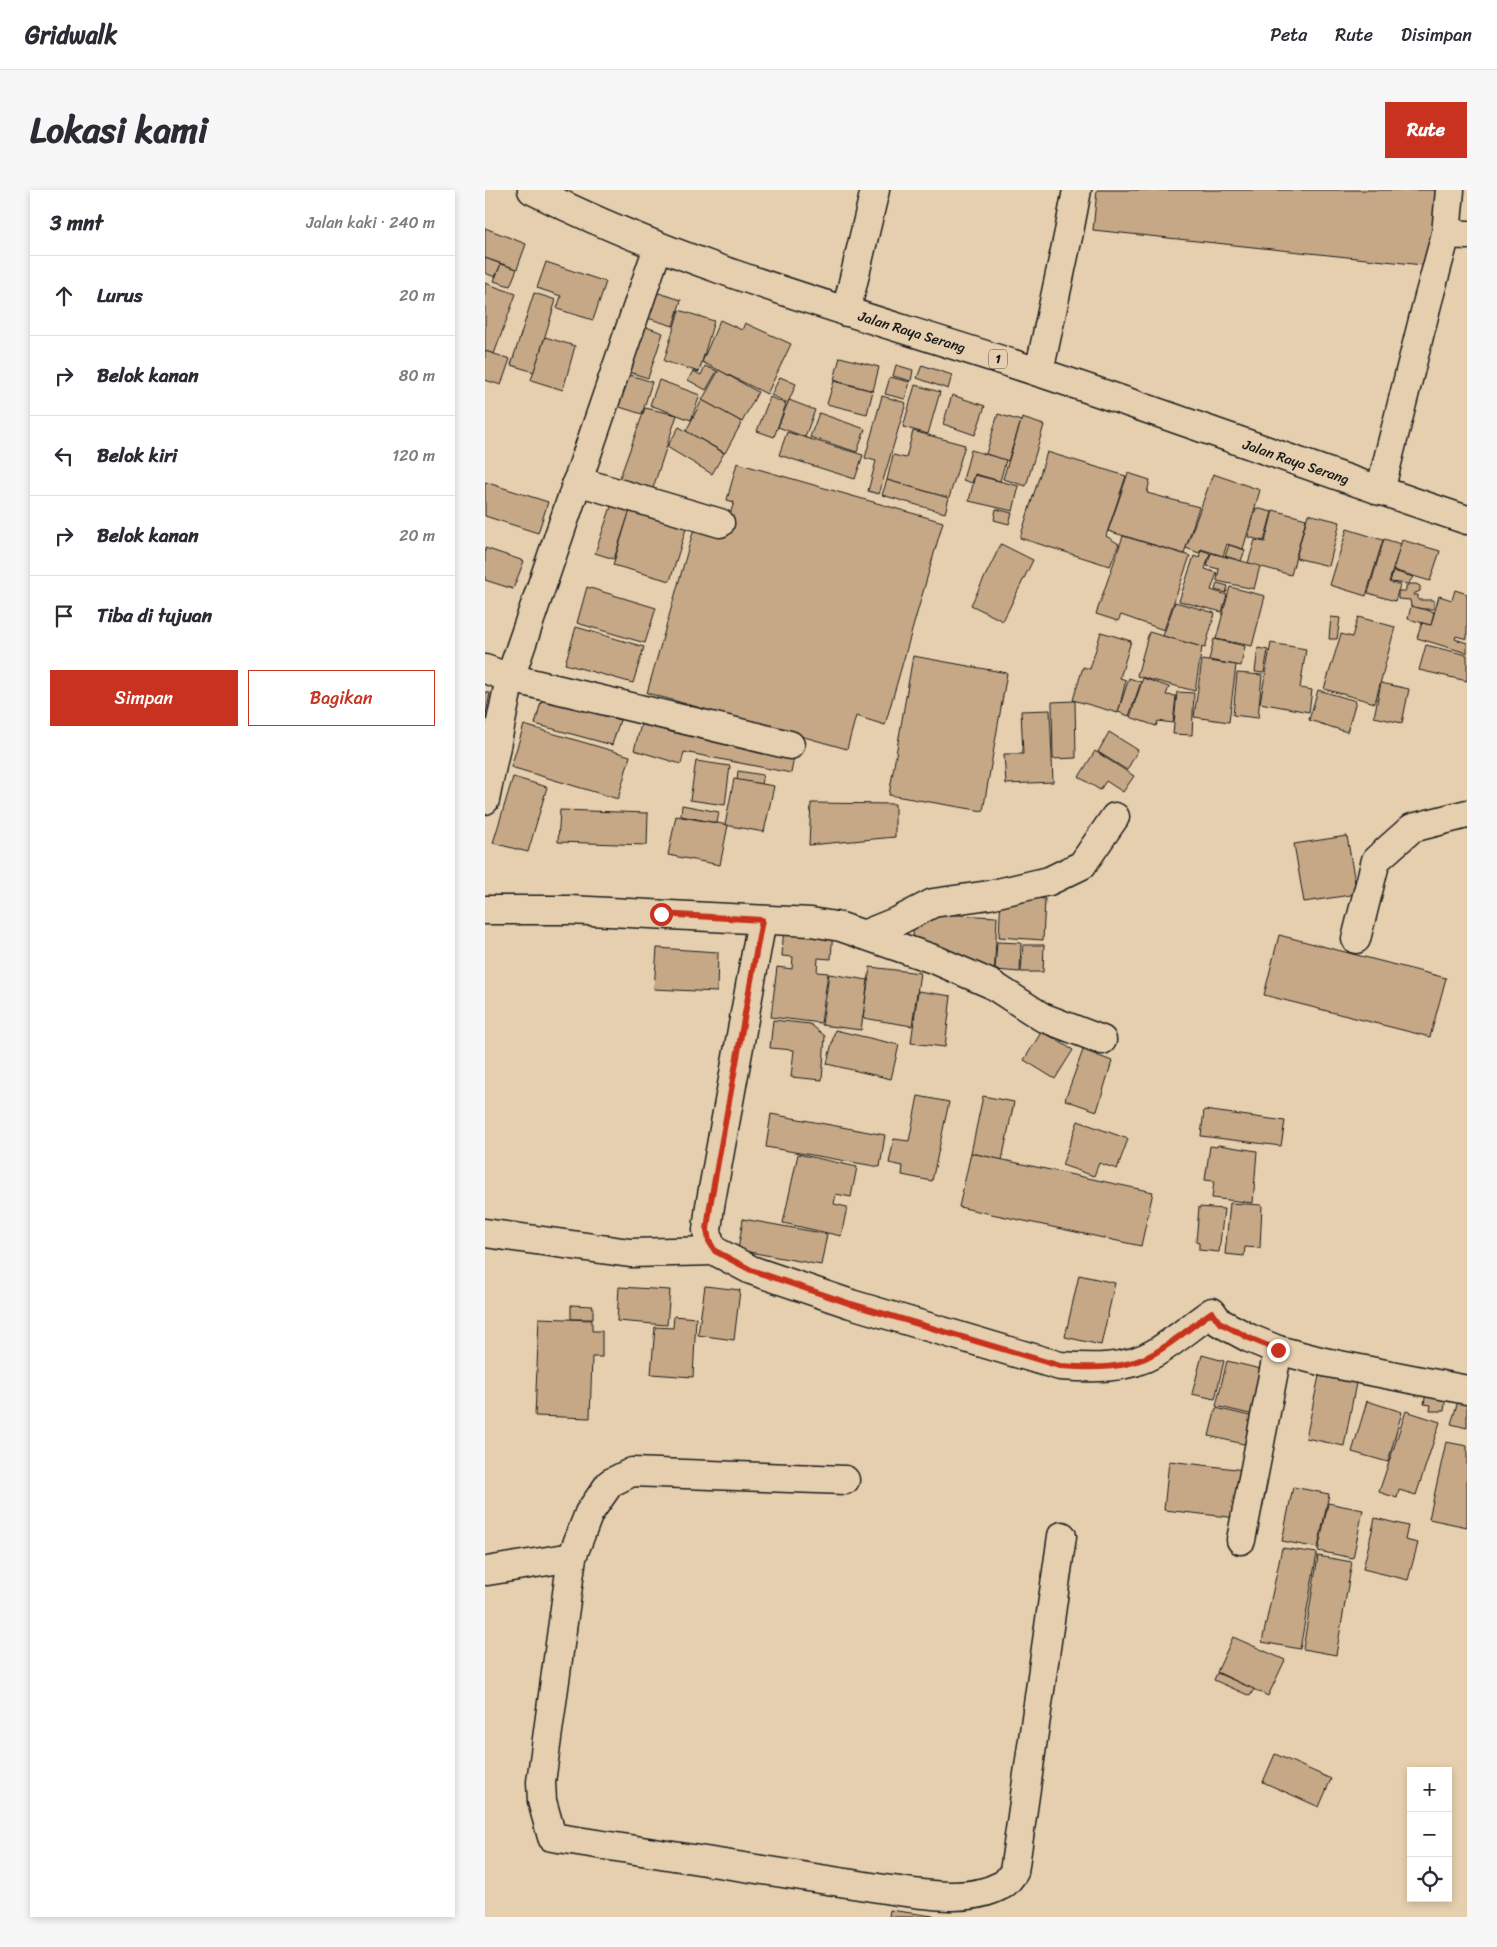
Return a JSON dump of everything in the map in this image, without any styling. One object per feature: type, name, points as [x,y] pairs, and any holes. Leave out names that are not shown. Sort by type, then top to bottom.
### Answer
[{"type":"main road","name":"Jalan Raya Serang","points":[[532,190],[559,204],[658,246],[846,312],[1039,372],[1467,520]]},
{"type":"main road","points":[[846,312],[875,190]]},
{"type":"main road","points":[[1039,372],[1077,190]]},
{"type":"main road","points":[[1380,491],[1427,304],[1457,234],[1451,190]]},
{"type":"main road","points":[[485,800],[497,674],[577,481],[658,246]]},
{"type":"main road","points":[[577,481],[720,523]]},
{"type":"main road","points":[[497,674],[790,745]]},
{"type":"main road","points":[[1356,939],[1376,860],[1412,828],[1467,814]]},
{"type":"main road","points":[[863,934],[900,920],[933,903],[989,895],[1049,881],[1082,865],[1115,817]]},
{"type":"main road","points":[[485,910],[569,910],[811,922],[841,927],[936,960],[991,984],[1042,1017],[1101,1040]]},
{"type":"main road","points":[[715,1251],[709,1241],[707,1230],[710,1206],[762,920]]},
{"type":"main road","points":[[485,1233],[630,1253],[715,1251],[751,1270],[851,1304],[1060,1366],[1088,1368],[1127,1364],[1154,1354],[1212,1312],[1219,1322],[1249,1338],[1278,1350],[1324,1362],[1467,1390]]},
{"type":"main road","points":[[1241,1540],[1278,1350]]},
{"type":"main road","points":[[845,1480],[632,1472],[610,1483],[589,1513],[572,1557],[541,1782],[542,1801],[552,1837],[891,1890],[941,1896],[975,1894],[1002,1886],[1014,1872],[1062,1536]]},
{"type":"main road","points":[[486,1573],[572,1557]]},
{"type":"building","points":[[1097,190],[1441,190],[1432,266],[1093,230]]},
{"type":"building","points":[[485,228],[526,244],[517,269],[485,258]]},
{"type":"building","points":[[485,258],[501,264],[495,277],[485,273]]},
{"type":"building","points":[[546,262],[606,282],[593,320],[557,309],[561,296],[537,288]]},
{"type":"building","points":[[501,264],[517,269],[510,286],[494,281]]},
{"type":"building","points":[[485,283],[516,294],[494,354],[485,351]]},
{"type":"building","points":[[649,290],[681,300],[673,326],[641,316]]},
{"type":"building","points":[[534,293],[556,300],[534,372],[511,365]]},
{"type":"building","points":[[679,310],[714,321],[699,372],[664,361]]},
{"type":"building","points":[[720,320],[742,330],[745,323],[791,344],[767,394],[702,362]]},
{"type":"building","points":[[643,326],[663,333],[648,378],[629,372]]},
{"type":"building","points":[[545,337],[575,346],[563,390],[531,380]]},
{"type":"building","points":[[485,351],[510,359],[501,385],[485,380]]},
{"type":"building","points":[[840,357],[879,367],[873,391],[834,380]]},
{"type":"building","points":[[896,365],[913,370],[911,381],[893,376]]},
{"type":"building","points":[[922,365],[952,375],[948,389],[917,378]]},
{"type":"building","points":[[705,366],[717,371],[706,390],[688,380],[693,371],[701,375]]},
{"type":"building","points":[[719,370],[758,392],[742,422],[702,400]]},
{"type":"building","points":[[621,372],[652,382],[642,414],[610,404]]},
{"type":"building","points":[[780,377],[796,384],[788,403],[771,395]]},
{"type":"building","points":[[890,377],[910,382],[905,399],[885,394]]},
{"type":"building","points":[[659,380],[700,395],[691,420],[650,405]]},
{"type":"building","points":[[834,381],[873,391],[867,414],[827,404]]},
{"type":"building","points":[[915,385],[940,392],[928,434],[903,427]]},
{"type":"building","points":[[952,395],[985,406],[975,435],[943,424]]},
{"type":"building","points":[[882,396],[906,403],[879,494],[868,491],[876,461],[865,458]]},
{"type":"building","points":[[770,397],[786,404],[774,437],[757,431]]},
{"type":"building","points":[[702,400],[742,422],[725,453],[686,431]]},
{"type":"building","points":[[789,400],[815,410],[805,437],[778,427]]},
{"type":"building","points":[[645,408],[677,415],[652,491],[619,480]]},
{"type":"building","points":[[819,413],[865,429],[857,452],[810,437]]},
{"type":"building","points":[[998,414],[1021,421],[1008,461],[986,454]]},
{"type":"building","points":[[1022,418],[1044,425],[1026,486],[1003,479]]},
{"type":"building","points":[[679,427],[724,453],[712,474],[667,447]]},
{"type":"building","points":[[913,431],[965,445],[949,498],[887,480],[893,455],[906,458]]},
{"type":"building","points":[[787,432],[863,455],[855,479],[779,455]]},
{"type":"building","points":[[971,450],[1006,460],[1000,481],[975,474],[972,483],[963,480]]},
{"type":"building","points":[[1047,452],[1126,476],[1106,536],[1119,544],[1110,566],[1020,538]]},
{"type":"building","points":[[737,463],[943,522],[885,725],[856,716],[847,749],[647,693],[695,525],[724,533],[734,502],[727,500]]},
{"type":"building","points":[[1128,473],[1150,480],[1147,493],[1199,507],[1184,554],[1108,531]]},
{"type":"building","points":[[1213,474],[1260,490],[1243,549],[1227,544],[1223,556],[1201,549],[1199,553],[1186,548]]},
{"type":"building","points":[[975,475],[1019,486],[1013,511],[969,501]]},
{"type":"building","points":[[887,480],[949,498],[945,513],[882,495]]},
{"type":"building","points":[[485,482],[548,502],[538,533],[485,516]]},
{"type":"building","points":[[613,501],[631,507],[614,559],[595,553]]},
{"type":"building","points":[[632,503],[689,519],[670,581],[613,565]]},
{"type":"building","points":[[1256,508],[1272,512],[1264,541],[1248,537]]},
{"type":"building","points":[[996,509],[1012,513],[1009,524],[994,520]]},
{"type":"building","points":[[1273,510],[1306,519],[1291,575],[1248,563],[1255,540],[1265,542]]},
{"type":"building","points":[[1308,514],[1340,522],[1329,566],[1296,558]]},
{"type":"building","points":[[1347,529],[1383,540],[1366,596],[1330,585]]},
{"type":"building","points":[[1123,536],[1190,556],[1164,630],[1121,615],[1118,621],[1096,614]]},
{"type":"building","points":[[1384,539],[1401,544],[1389,582],[1400,585],[1395,601],[1368,593]]},
{"type":"building","points":[[1402,540],[1440,551],[1430,581],[1393,570]]},
{"type":"building","points":[[1001,544],[1033,560],[1003,621],[971,605]]},
{"type":"building","points":[[1229,545],[1245,550],[1241,561],[1225,556]]},
{"type":"building","points":[[485,548],[524,561],[513,589],[485,580]]},
{"type":"building","points":[[1201,550],[1210,553],[1205,569],[1217,573],[1211,590],[1227,595],[1222,612],[1179,601],[1194,556],[1199,558]]},
{"type":"building","points":[[1211,553],[1260,566],[1254,589],[1217,581],[1219,569],[1207,566]]},
{"type":"building","points":[[1393,571],[1413,577],[1408,584],[1390,582]]},
{"type":"building","points":[[1217,583],[1228,586],[1226,593],[1215,590]]},
{"type":"building","points":[[1410,584],[1420,586],[1420,591],[1413,594],[1418,595],[1418,600],[1434,600],[1434,609],[1420,609],[1411,606],[1410,600],[1398,599],[1398,591],[1406,591],[1406,586]]},
{"type":"building","points":[[587,587],[656,608],[645,643],[577,623]]},
{"type":"building","points":[[1230,587],[1265,596],[1252,646],[1216,639]]},
{"type":"building","points":[[1455,590],[1467,594],[1467,639],[1456,636],[1455,639],[1467,643],[1467,653],[1417,638],[1422,623],[1431,625],[1439,596],[1452,600]]},
{"type":"building","points":[[1175,602],[1215,613],[1205,648],[1163,636]]},
{"type":"building","points":[[1411,606],[1434,612],[1431,625],[1408,619]]},
{"type":"building","points":[[1331,617],[1340,618],[1337,639],[1329,639]]},
{"type":"building","points":[[1358,617],[1395,627],[1375,703],[1324,689],[1341,634],[1352,637]]},
{"type":"building","points":[[576,627],[644,647],[633,683],[565,664]]},
{"type":"building","points":[[1101,632],[1131,641],[1120,678],[1126,680],[1118,713],[1073,700],[1083,667],[1090,669]]},
{"type":"building","points":[[1149,632],[1202,647],[1195,691],[1137,676]]},
{"type":"building","points":[[1214,639],[1245,646],[1241,666],[1209,660]]},
{"type":"building","points":[[1271,643],[1306,649],[1300,688],[1312,690],[1309,712],[1260,703]]},
{"type":"building","points":[[1426,645],[1467,655],[1467,681],[1419,670]]},
{"type":"building","points":[[1258,648],[1268,650],[1264,673],[1255,672]]},
{"type":"building","points":[[913,656],[1007,673],[983,811],[889,795]]},
{"type":"building","points":[[1202,660],[1236,665],[1229,722],[1194,717]]},
{"type":"building","points":[[1237,673],[1262,675],[1258,718],[1233,715]]},
{"type":"building","points":[[1129,678],[1141,682],[1129,716],[1118,712]]},
{"type":"building","points":[[1143,678],[1169,687],[1166,695],[1176,696],[1173,723],[1158,721],[1156,726],[1130,717]]},
{"type":"building","points":[[1381,683],[1409,689],[1402,723],[1374,717]]},
{"type":"building","points":[[1318,690],[1356,701],[1347,732],[1309,720]]},
{"type":"building","points":[[485,692],[490,693],[485,720]]},
{"type":"building","points":[[1177,692],[1194,693],[1192,735],[1173,734]]},
{"type":"building","points":[[542,698],[620,720],[612,745],[535,724]]},
{"type":"building","points":[[1075,701],[1076,758],[1053,759],[1052,702]]},
{"type":"building","points":[[1050,710],[1053,782],[1006,784],[1004,754],[1023,754],[1021,711]]},
{"type":"building","points":[[644,714],[794,757],[791,773],[684,752],[681,764],[634,750]]},
{"type":"building","points":[[524,725],[630,756],[618,799],[511,767]]},
{"type":"building","points":[[1109,732],[1138,750],[1127,770],[1098,752]]},
{"type":"building","points":[[1095,751],[1134,776],[1123,792],[1106,781],[1100,790],[1079,777]]},
{"type":"building","points":[[696,761],[730,766],[725,805],[690,800]]},
{"type":"building","points":[[738,771],[763,775],[761,784],[737,780]]},
{"type":"building","points":[[513,777],[547,787],[528,852],[493,843]]},
{"type":"building","points":[[734,779],[774,786],[764,832],[725,825]]},
{"type":"building","points":[[811,803],[895,804],[895,837],[809,845]]},
{"type":"building","points":[[682,805],[719,812],[717,823],[681,816]]},
{"type":"building","points":[[560,810],[648,813],[647,845],[558,842]]},
{"type":"building","points":[[676,816],[728,825],[720,865],[668,855]]},
{"type":"building","points":[[1347,836],[1357,894],[1304,902],[1294,844]]},
{"type":"building","points":[[1001,895],[1045,899],[1043,940],[999,937]]},
{"type":"building","points":[[938,914],[997,917],[994,980],[913,939],[914,916],[937,917]]},
{"type":"building","points":[[784,923],[833,927],[831,959],[818,958],[817,972],[828,973],[821,1023],[771,1017],[777,967],[792,969],[793,957],[782,956]]},
{"type":"building","points":[[1279,935],[1446,978],[1430,1037],[1264,995]]},
{"type":"building","points":[[997,942],[1021,943],[1020,972],[995,970]]},
{"type":"building","points":[[1023,945],[1044,945],[1043,972],[1021,972]]},
{"type":"building","points":[[657,948],[718,952],[717,992],[654,989]]},
{"type":"building","points":[[870,967],[920,973],[912,1026],[863,1018]]},
{"type":"building","points":[[829,974],[868,980],[861,1030],[822,1025]]},
{"type":"building","points":[[918,991],[951,996],[945,1047],[911,1043]]},
{"type":"building","points":[[773,1020],[810,1024],[825,1036],[822,1080],[791,1077],[794,1050],[770,1048]]},
{"type":"building","points":[[835,1030],[899,1045],[891,1079],[827,1064]]},
{"type":"building","points":[[1042,1031],[1073,1050],[1055,1079],[1024,1060]]},
{"type":"building","points":[[1083,1050],[1112,1061],[1097,1111],[1065,1100]]},
{"type":"building","points":[[918,1096],[949,1102],[932,1181],[902,1175],[903,1166],[889,1163],[894,1139],[909,1141]]},
{"type":"building","points":[[983,1096],[1014,1102],[1002,1160],[971,1153]]},
{"type":"building","points":[[1204,1110],[1285,1121],[1281,1146],[1201,1136]]},
{"type":"building","points":[[771,1114],[885,1135],[880,1167],[766,1147]]},
{"type":"building","points":[[1078,1121],[1128,1139],[1117,1169],[1099,1163],[1094,1176],[1062,1165]]},
{"type":"building","points":[[1218,1145],[1257,1151],[1253,1203],[1212,1198],[1214,1181],[1205,1180],[1210,1146],[1217,1147]]},
{"type":"building","points":[[971,1153],[1153,1192],[1141,1246],[959,1207]]},
{"type":"building","points":[[798,1154],[857,1167],[851,1197],[836,1194],[834,1204],[847,1207],[841,1236],[783,1223]]},
{"type":"building","points":[[1230,1203],[1262,1205],[1260,1248],[1245,1247],[1244,1256],[1225,1254]]},
{"type":"building","points":[[1199,1207],[1224,1209],[1219,1252],[1199,1250],[1199,1243],[1196,1242]]},
{"type":"building","points":[[743,1219],[827,1234],[821,1265],[738,1250]]},
{"type":"building","points":[[1079,1275],[1115,1283],[1101,1345],[1065,1337]]},
{"type":"building","points":[[705,1286],[740,1290],[734,1340],[698,1335]]},
{"type":"building","points":[[619,1287],[670,1290],[667,1325],[617,1321]]},
{"type":"building","points":[[571,1305],[593,1306],[593,1319],[571,1319]]},
{"type":"building","points":[[674,1316],[696,1318],[693,1377],[651,1374],[655,1327],[673,1328]]},
{"type":"building","points":[[539,1318],[592,1320],[592,1331],[602,1331],[602,1357],[592,1357],[590,1418],[535,1416]]},
{"type":"building","points":[[1202,1355],[1224,1361],[1215,1399],[1192,1394]]},
{"type":"building","points":[[1227,1361],[1265,1370],[1254,1415],[1216,1406]]},
{"type":"building","points":[[1319,1376],[1356,1383],[1344,1446],[1306,1438]]},
{"type":"building","points":[[1426,1392],[1446,1395],[1444,1411],[1430,1411],[1431,1405],[1424,1404]]},
{"type":"building","points":[[1459,1398],[1467,1400],[1467,1428],[1451,1424]]},
{"type":"building","points":[[1367,1401],[1402,1412],[1388,1462],[1352,1452]]},
{"type":"building","points":[[1216,1408],[1254,1417],[1248,1445],[1209,1436]]},
{"type":"building","points":[[1406,1411],[1440,1422],[1416,1495],[1399,1490],[1397,1498],[1379,1492]]},
{"type":"building","points":[[1446,1442],[1467,1446],[1467,1527],[1429,1519]]},
{"type":"building","points":[[1169,1461],[1244,1470],[1238,1518],[1164,1510]]},
{"type":"building","points":[[1293,1487],[1329,1494],[1318,1548],[1282,1541]]},
{"type":"building","points":[[1328,1503],[1363,1510],[1353,1558],[1318,1551]]},
{"type":"building","points":[[1375,1518],[1408,1526],[1405,1540],[1418,1543],[1408,1580],[1363,1569]]},
{"type":"building","points":[[1282,1548],[1317,1553],[1300,1649],[1262,1642]]},
{"type":"building","points":[[1318,1556],[1352,1562],[1336,1655],[1303,1649]]},
{"type":"building","points":[[1233,1637],[1285,1660],[1268,1696],[1217,1672]]},
{"type":"building","points":[[1217,1673],[1254,1689],[1250,1696],[1214,1680]]},
{"type":"building","points":[[1275,1754],[1331,1779],[1319,1807],[1263,1782]]},
{"type":"building","points":[[890,1910],[940,1917],[889,1917]]},
{"type":"route","points":[[661,914],[762,920],[710,1206],[707,1230],[709,1241],[715,1251],[751,1270],[851,1304],[1060,1366],[1088,1368],[1127,1364],[1154,1354],[1212,1312],[1219,1322],[1249,1338],[1278,1350]]}]
